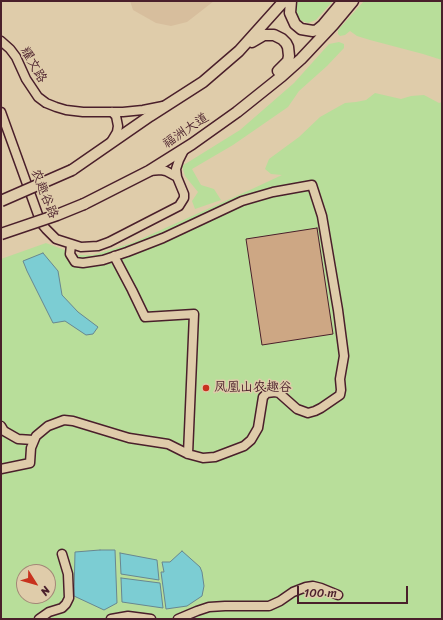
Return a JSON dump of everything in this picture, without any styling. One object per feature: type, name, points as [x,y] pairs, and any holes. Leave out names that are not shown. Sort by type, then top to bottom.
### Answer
[{"type":"main road","points":[[1,201],[72,170],[204,82],[239,51],[284,1]]},
{"type":"main road","points":[[291,1],[290,13],[295,24],[301,29],[313,31],[317,30],[323,25],[343,1]]},
{"type":"main road","name":"福洲大道","points":[[1,234],[84,204],[149,171],[186,147],[237,112],[277,80],[301,59],[353,1]]},
{"type":"main road","points":[[237,112],[285,64],[289,56],[286,43],[274,35],[258,38],[239,51]]},
{"type":"street","name":"耀文路","points":[[1,41],[16,57],[32,89],[46,103],[66,110],[112,112],[133,112],[169,104]]},
{"type":"street","name":"农趣谷路","points":[[1,112],[41,222],[46,230],[56,239],[71,244],[89,247],[110,242],[176,208],[182,202],[184,194],[177,177]]},
{"type":"street","points":[[110,144],[117,132],[118,126],[116,116],[112,112]]},
{"type":"street","points":[[177,177],[177,164],[186,147]]},
{"type":"street","points":[[149,171],[166,171],[177,177]]},
{"type":"street","points":[[1,469],[30,463],[33,440],[38,433],[56,422],[64,420],[73,421],[129,438],[168,444],[188,454],[203,458],[215,457],[244,446],[251,440],[258,428],[261,403],[263,397],[267,393],[279,393],[297,409],[308,413],[316,412],[340,395],[340,379],[344,356],[338,310],[322,216],[312,185],[273,192],[242,201],[163,238],[114,256],[89,263],[79,263],[71,257],[71,244]]},
{"type":"street","points":[[114,256],[145,318],[194,314],[188,454]]},
{"type":"street","points":[[1,426],[4,431],[18,439],[33,440]]},
{"type":"street","points":[[39,619],[49,612],[62,608],[69,598],[68,574],[62,554]]},
{"type":"street","points":[[178,619],[209,607],[269,606],[280,601],[293,592],[306,587],[313,586],[321,588],[338,595]]},
{"type":"street","points":[[111,619],[128,616],[151,619]]},
{"type":"shaded area","points":[[130,1],[214,1],[187,22],[171,26],[156,23],[133,10]]},
{"type":"green space","points":[[297,1],[333,1],[316,20],[308,23],[302,21],[296,16],[294,9]]},
{"type":"green space","points":[[364,1],[442,1],[442,60],[357,36],[350,31],[345,35],[340,36],[338,34],[338,30]]},
{"type":"green space","points":[[339,42],[344,44],[344,48],[327,66],[299,91],[288,107],[233,145],[192,169],[201,185],[214,189],[221,200],[195,209],[192,201],[198,192],[185,176],[182,166],[240,130],[294,83],[329,44]]},
{"type":"green space","name":"凤凰山农趣谷","points":[[375,93],[401,99],[411,96],[424,95],[439,103],[442,102],[442,619],[1,619],[1,259],[46,243],[78,255],[93,255],[132,243],[282,175],[271,174],[265,169],[269,159],[299,137],[320,117],[345,103],[366,100]]},
{"type":"water","points":[[43,253],[58,271],[62,295],[78,312],[98,327],[93,334],[86,335],[65,321],[53,323],[23,261]]},
{"type":"water","points":[[115,550],[117,603],[104,610],[74,596],[75,552]]},
{"type":"water","points":[[182,551],[200,567],[204,586],[202,596],[187,606],[166,609],[161,572],[164,572],[162,562],[170,562]]},
{"type":"water","points":[[120,553],[157,560],[159,580],[121,574]]},
{"type":"water","points":[[121,578],[160,583],[163,608],[122,602]]},
{"type":"building","points":[[317,228],[333,334],[262,345],[246,239]]},
{"type":"place","name":"凤凰山农趣谷","points":[[206,388]]}]
